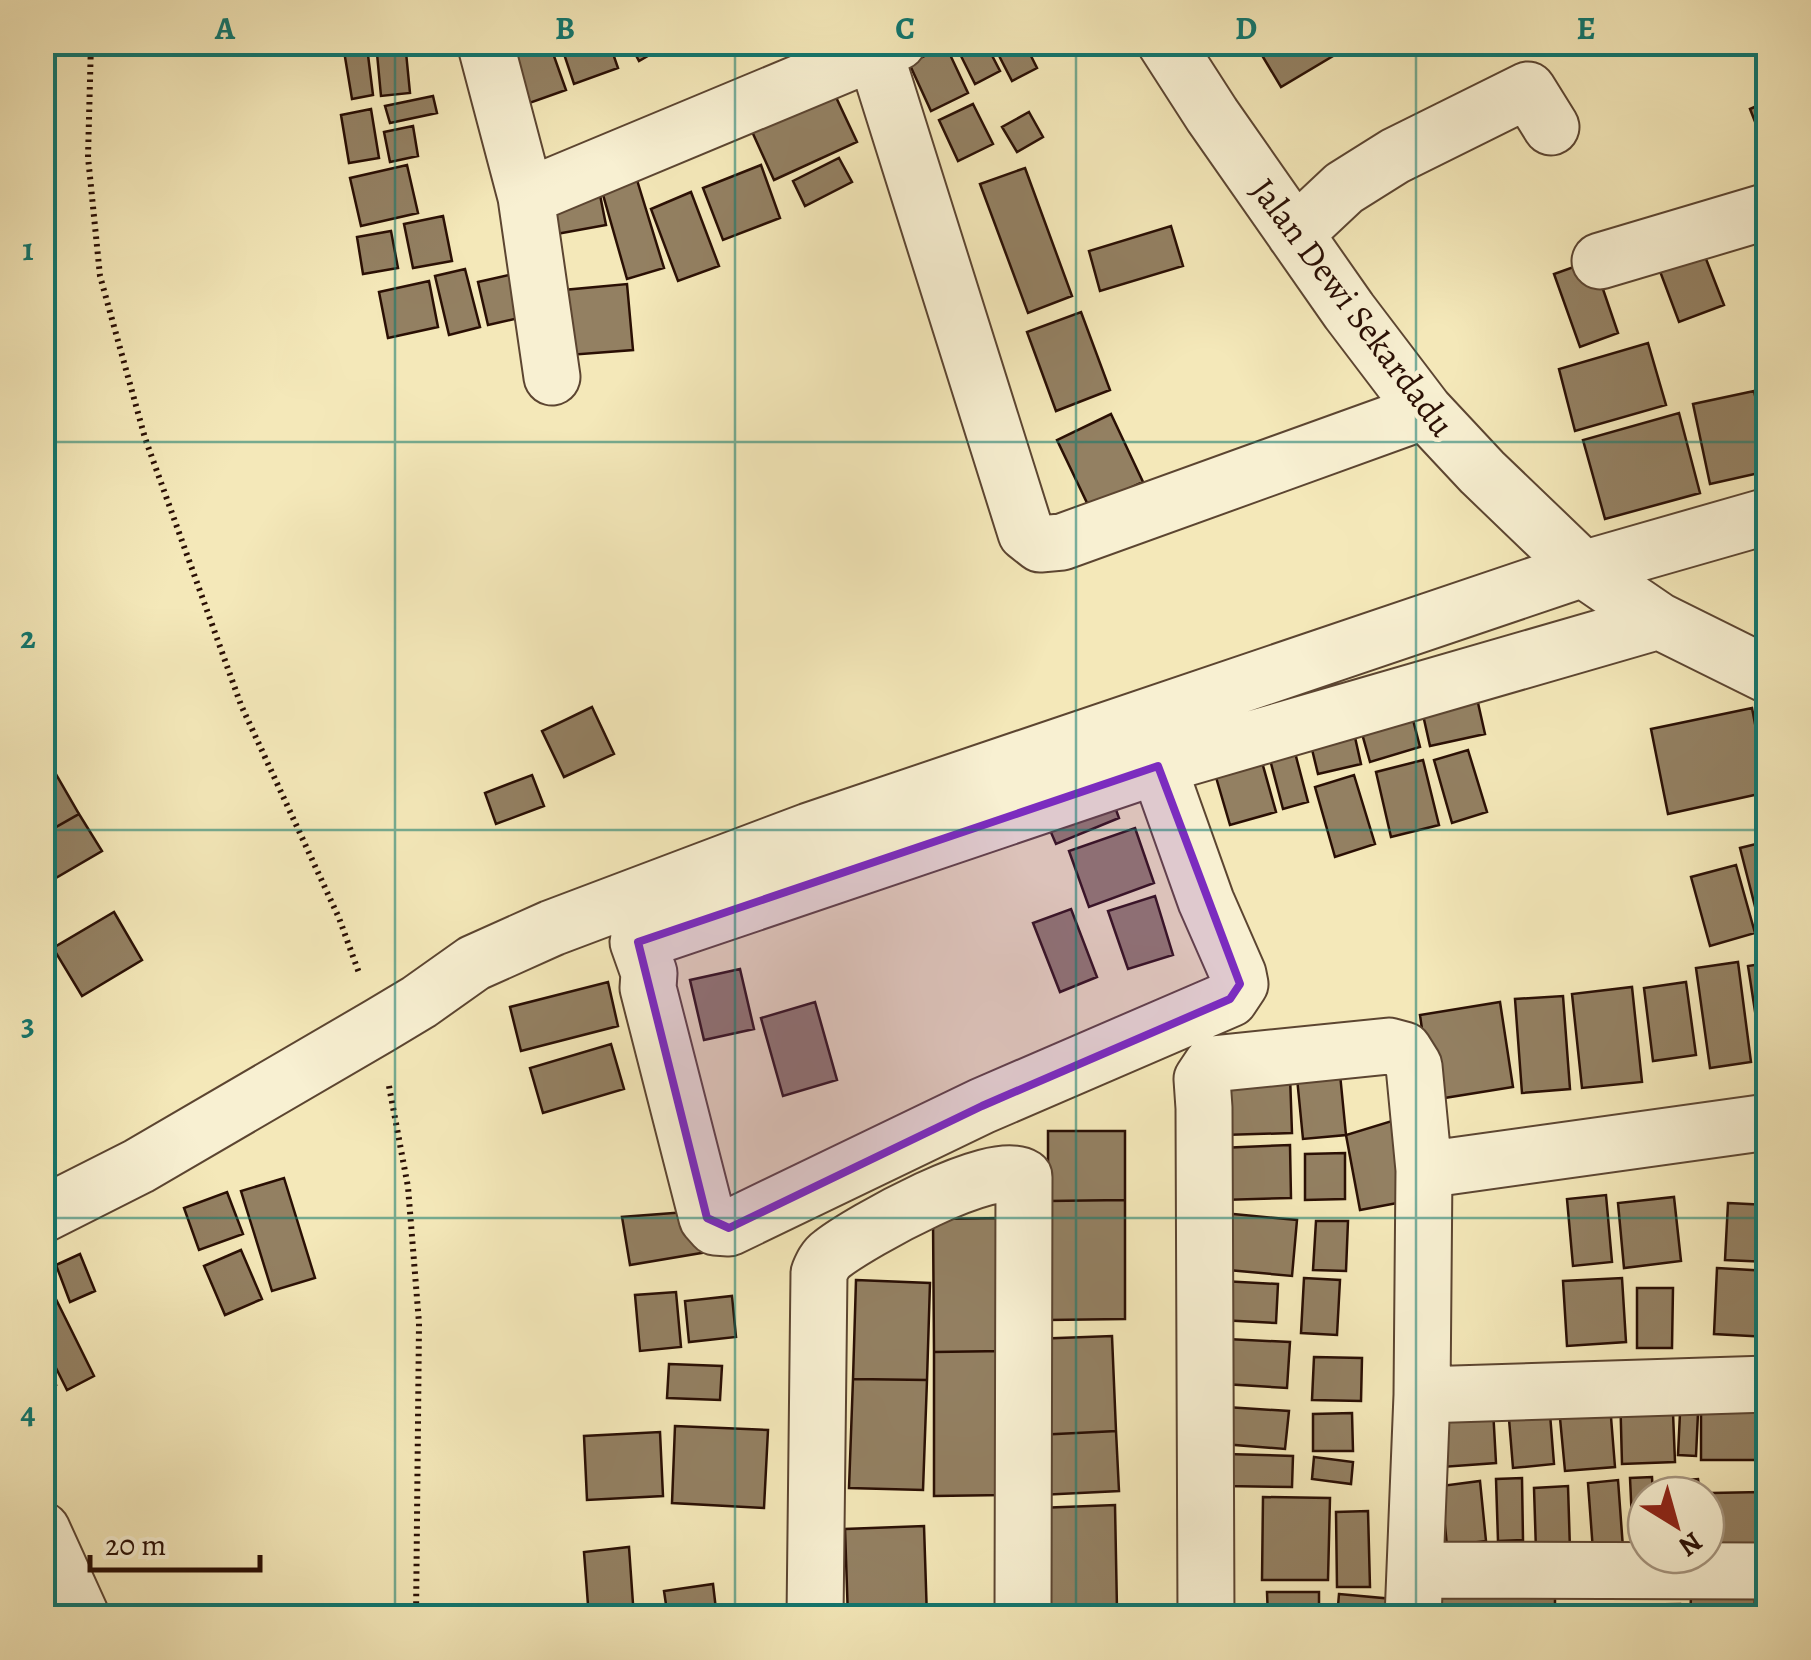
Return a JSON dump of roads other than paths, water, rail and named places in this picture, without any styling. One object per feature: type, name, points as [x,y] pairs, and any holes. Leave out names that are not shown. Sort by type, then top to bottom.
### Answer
[{"type":"street","points":[[484,42],[526,197],[552,377]]},
{"type":"street","name":"Jalan Dewi Sekardadu","points":[[1165,42],[1349,311],[1424,411],[1482,472],[1584,569],[1659,621],[1768,674]]},
{"type":"street","points":[[526,197],[887,48],[1026,533],[1040,544],[1062,542],[1424,411]]},
{"type":"street","points":[[1295,234],[1344,188],[1395,156],[1528,90],[1550,127]]},
{"type":"street","points":[[1600,260],[1768,211]]},
{"type":"street","points":[[42,1215],[139,1166],[379,1026],[474,963],[552,928],[791,838],[1584,569],[1768,516]]},
{"type":"street","points":[[1158,766],[1206,900],[1238,974],[1240,984],[1230,1000],[982,1106],[729,1228],[715,1227],[707,1218],[638,942],[1158,766],[1659,621]]},
{"type":"street","points":[[1206,1618],[1202,1079],[1212,1064],[1389,1046],[1404,1050],[1414,1066],[1424,1170],[1422,1395],[1414,1594],[1768,1571]]},
{"type":"street","points":[[1424,1170],[1768,1122]]},
{"type":"street","points":[[815,1618],[819,1273],[830,1255],[897,1214],[968,1182],[1014,1172],[1024,1177],[1023,1618]]},
{"type":"street","points":[[1422,1395],[1768,1384]]},
{"type":"street","points":[[42,1530],[82,1618]]}]
